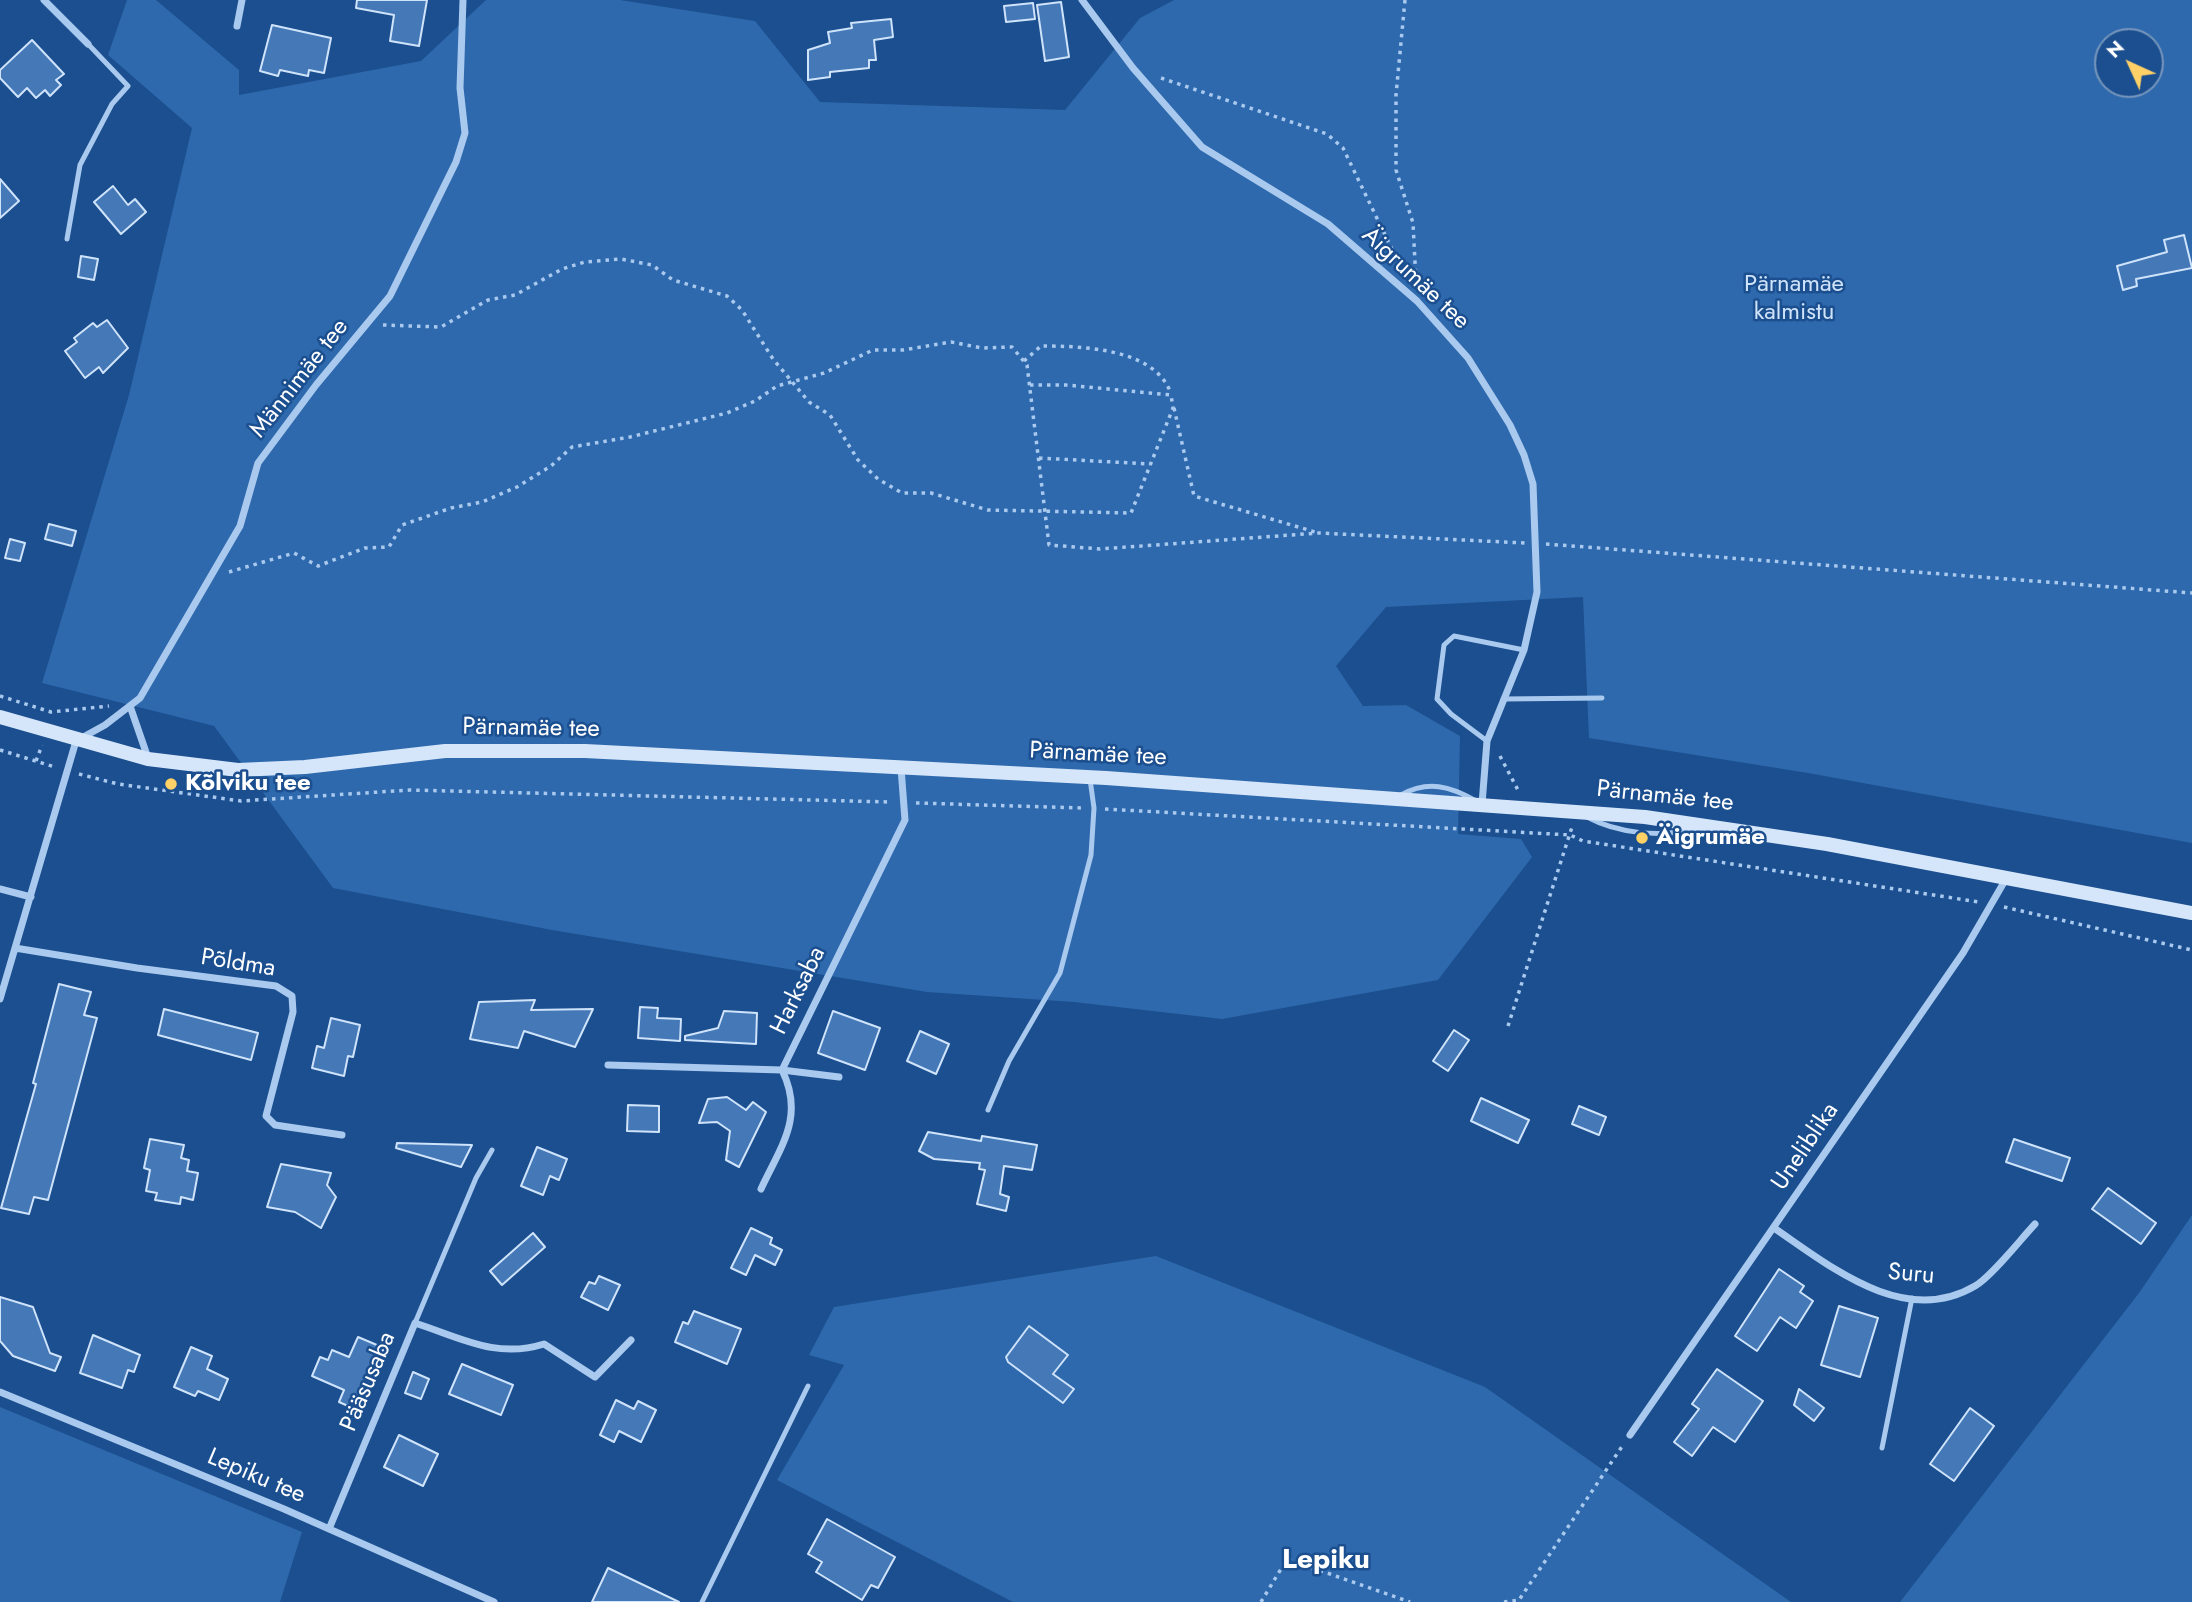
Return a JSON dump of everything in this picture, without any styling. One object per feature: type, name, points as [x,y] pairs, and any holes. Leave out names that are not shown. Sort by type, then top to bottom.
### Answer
[{"type":"main road","name":"Pärnamäe tee","points":[[0,717],[76,741],[148,759],[238,770],[305,767],[445,751],[518,749],[1090,777],[1575,811],[1711,825],[2007,877],[2192,913]]},
{"type":"street","points":[[44,0],[89,44]]},
{"type":"street","points":[[237,26],[242,0]]},
{"type":"street","name":"Männimäe tee","points":[[76,741],[140,698],[240,526],[258,463],[390,296],[456,162],[465,133],[460,88],[463,0]]},
{"type":"street","name":"Äigrumäe tee","points":[[1082,0],[1133,68],[1202,147],[1328,225],[1417,301],[1468,358],[1510,425],[1524,455],[1533,484],[1537,592],[1524,650],[1488,738],[1482,804]]},
{"type":"street","points":[[127,708],[148,759]]},
{"type":"street","points":[[0,999],[76,741]]},
{"type":"street","name":"Harksaba","points":[[608,1065],[782,1070],[905,820],[901,767]]},
{"type":"street","name":"Uneliblika","points":[[1630,1435],[1963,953],[2007,877]]},
{"type":"street","points":[[0,888],[30,897]]},
{"type":"street","name":"Põldma","points":[[15,948],[137,968],[276,986],[292,996],[293,1012],[266,1116],[275,1125],[342,1135]]},
{"type":"street","points":[[782,1070],[839,1077]]},
{"type":"street","points":[[761,1189],[791,1122],[793,1093],[782,1070]]},
{"type":"street","name":"Suru","points":[[1774,1228],[1844,1276],[1876,1291],[1912,1298],[1942,1297],[1976,1286],[2035,1224]]},
{"type":"street","name":"Pääsusaba","points":[[329,1529],[415,1323],[503,1352],[522,1351],[544,1344],[595,1377],[631,1340]]},
{"type":"street","name":"Lepiku tee","points":[[0,1392],[329,1529],[494,1602]]},
{"type":"lane","points":[[67,239],[80,165],[112,104],[128,86],[89,44]]},
{"type":"lane","points":[[1488,738],[1451,714],[1437,699],[1444,645],[1454,636],[1524,650]]},
{"type":"lane","points":[[1503,699],[1602,698]]},
{"type":"lane","points":[[988,1110],[1009,1060],[1060,973],[1091,855],[1094,808],[1090,777]]},
{"type":"lane","points":[[415,1323],[476,1178],[492,1150]]},
{"type":"lane","points":[[1882,1448],[1912,1298]]},
{"type":"lane","points":[[702,1602],[808,1387]]},
{"type":"path","points":[[1405,0],[1396,95],[1396,170],[1413,223],[1417,301]]},
{"type":"path","points":[[1133,68],[1327,134],[1343,148],[1417,301]]},
{"type":"path","points":[[361,331],[390,324],[441,327],[488,300],[515,295],[562,269],[585,262],[621,259],[652,265],[673,280],[727,296],[742,310],[773,359],[808,402],[830,415],[858,460],[878,479],[902,492],[931,492],[988,510],[1131,513],[1174,408],[1167,383],[1148,365],[1094,347],[1041,346],[1024,362]]},
{"type":"path","points":[[222,573],[295,553],[318,566],[365,548],[389,547],[402,525],[451,508],[482,502],[517,488],[541,474],[572,447],[727,413],[792,380],[824,373],[873,350],[903,350],[951,342],[982,348],[1012,347],[1024,362],[1030,385],[1049,545],[1100,549],[1319,533],[1537,543],[2192,593]]},
{"type":"path","points":[[1030,385],[1066,385],[1171,395]]},
{"type":"path","points":[[1171,395],[1194,496],[1319,533]]},
{"type":"path","points":[[1039,458],[1150,464]]},
{"type":"path","points":[[0,696],[51,712],[96,705],[127,708]]},
{"type":"path","points":[[1488,738],[1522,797],[1519,831]]},
{"type":"path","points":[[36,761],[42,746]]},
{"type":"path","points":[[1508,1026],[1575,811]]},
{"type":"path","points":[[1504,1602],[1519,1600],[1630,1435]]},
{"type":"path","points":[[1261,1602],[1287,1559],[1410,1602]]},
{"type":"green space","name":"Pärnamäe kalmistu","points":[[127,0],[156,0],[239,70],[239,95],[421,61],[486,0],[620,0],[755,21],[820,102],[1065,110],[1140,18],[1174,0],[2192,0],[2192,843],[1808,773],[1589,738],[1583,597],[1386,607],[1336,666],[1363,706],[1406,705],[1460,736],[1458,834],[1521,839],[1532,857],[1438,980],[1222,1019],[1074,1002],[927,992],[552,930],[333,888],[214,726],[42,683],[129,395],[192,128],[108,55]]},
{"type":"green space","points":[[2192,1215],[2192,1602],[1900,1602],[2139,1293]]},
{"type":"green space","points":[[1156,1256],[1485,1387],[1791,1602],[1013,1602],[777,1480],[844,1365],[809,1355],[834,1307]]},
{"type":"green space","points":[[0,1407],[302,1532],[280,1602],[0,1602]]},
{"type":"building","points":[[357,0],[427,0],[419,46],[390,41],[394,15],[356,8]]},
{"type":"building","points":[[1061,2],[1069,57],[1045,61],[1037,5]]},
{"type":"building","points":[[1033,3],[1035,19],[1006,22],[1004,6]]},
{"type":"building","points":[[891,19],[893,37],[874,40],[876,60],[869,60],[869,68],[830,72],[830,77],[808,80],[808,50],[830,43],[828,32],[852,28],[851,23]]},
{"type":"building","points":[[272,25],[331,38],[324,73],[309,70],[308,76],[280,70],[278,76],[260,71]]},
{"type":"building","points":[[32,40],[64,74],[56,80],[61,85],[50,96],[45,90],[36,98],[27,88],[18,97],[0,78],[0,70]]},
{"type":"building","points":[[0,179],[19,201],[0,218]]},
{"type":"building","points":[[113,186],[128,205],[135,199],[146,212],[121,234],[94,202]]},
{"type":"building","points":[[2184,235],[2192,268],[2136,279],[2137,286],[2123,290],[2117,266],[2167,252],[2164,240]]},
{"type":"building","points":[[81,256],[98,259],[94,280],[78,277]]},
{"type":"building","points":[[107,320],[128,348],[103,373],[99,367],[85,378],[65,351],[77,342],[74,338],[93,323],[97,327]]},
{"type":"building","points":[[49,524],[76,531],[72,546],[45,539]]},
{"type":"building","points":[[10,539],[25,543],[20,561],[5,558]]},
{"type":"building","points":[[59,984],[91,992],[84,1015],[97,1018],[48,1200],[34,1197],[29,1214],[1,1208],[36,1084],[33,1083]]},
{"type":"building","points":[[535,1000],[531,1010],[593,1009],[575,1047],[524,1031],[518,1048],[470,1039],[479,1002]]},
{"type":"building","points":[[640,1007],[658,1008],[657,1018],[681,1019],[680,1041],[638,1038]]},
{"type":"building","points":[[164,1009],[258,1033],[251,1060],[158,1035]]},
{"type":"building","points":[[724,1011],[757,1013],[756,1044],[685,1040],[685,1036],[718,1028]]},
{"type":"building","points":[[833,1011],[880,1028],[865,1070],[818,1053]]},
{"type":"building","points":[[331,1018],[360,1025],[353,1057],[348,1056],[344,1076],[312,1068],[317,1046],[324,1048]]},
{"type":"building","points":[[1454,1030],[1469,1040],[1448,1071],[1433,1061]]},
{"type":"building","points":[[920,1031],[949,1044],[936,1074],[907,1061]]},
{"type":"building","points":[[727,1097],[746,1110],[753,1102],[766,1112],[739,1167],[726,1160],[730,1131],[717,1122],[699,1123],[708,1099]]},
{"type":"building","points":[[1481,1098],[1529,1120],[1518,1143],[1471,1121]]},
{"type":"building","points":[[628,1105],[659,1106],[659,1132],[627,1131]]},
{"type":"building","points":[[1579,1106],[1606,1117],[1599,1135],[1572,1124]]},
{"type":"building","points":[[928,1132],[981,1141],[982,1136],[1037,1145],[1032,1170],[1004,1166],[1000,1194],[1009,1197],[1006,1211],[977,1204],[985,1170],[979,1169],[980,1163],[934,1159],[919,1151]]},
{"type":"building","points":[[150,1139],[184,1145],[181,1158],[189,1160],[187,1171],[198,1173],[193,1200],[181,1197],[180,1204],[155,1200],[157,1193],[146,1191],[150,1170],[144,1168]]},
{"type":"building","points":[[2014,1139],[2070,1158],[2062,1181],[2006,1162]]},
{"type":"building","points":[[397,1143],[472,1145],[461,1167],[396,1148]]},
{"type":"building","points":[[537,1147],[567,1159],[559,1180],[550,1176],[543,1195],[521,1186]]},
{"type":"building","points":[[281,1164],[331,1173],[327,1185],[336,1197],[321,1228],[295,1212],[267,1207]]},
{"type":"building","points":[[2108,1188],[2156,1223],[2141,1244],[2092,1209]]},
{"type":"building","points":[[751,1228],[772,1238],[770,1244],[782,1250],[775,1265],[755,1255],[746,1275],[731,1268]]},
{"type":"building","points":[[533,1233],[545,1247],[502,1285],[490,1271]]},
{"type":"building","points":[[1779,1269],[1804,1286],[1800,1292],[1813,1301],[1796,1328],[1780,1317],[1757,1351],[1735,1336]]},
{"type":"building","points":[[599,1276],[620,1285],[608,1310],[581,1297],[589,1282],[595,1284]]},
{"type":"building","points":[[0,1297],[33,1307],[50,1353],[61,1357],[55,1371],[13,1356],[0,1341]]},
{"type":"building","points":[[1839,1306],[1878,1318],[1860,1377],[1821,1365]]},
{"type":"building","points":[[694,1311],[741,1329],[727,1364],[675,1342],[683,1322],[688,1324]]},
{"type":"building","points":[[1029,1326],[1068,1355],[1053,1374],[1074,1389],[1063,1403],[1008,1362],[1006,1357]]},
{"type":"building","points":[[93,1335],[140,1355],[134,1372],[128,1370],[122,1388],[80,1373]]},
{"type":"building","points":[[358,1337],[384,1348],[357,1410],[339,1402],[344,1390],[312,1376],[320,1357],[328,1360],[332,1350],[349,1357]]},
{"type":"building","points":[[191,1347],[212,1356],[207,1369],[228,1379],[219,1400],[198,1391],[195,1396],[174,1387]]},
{"type":"building","points":[[462,1364],[513,1385],[501,1415],[449,1394]]},
{"type":"building","points":[[1717,1369],[1763,1401],[1735,1442],[1713,1427],[1692,1456],[1674,1442],[1699,1409],[1692,1404]]},
{"type":"building","points":[[413,1372],[429,1379],[421,1399],[405,1393]]},
{"type":"building","points":[[1799,1389],[1824,1408],[1814,1421],[1794,1405]]},
{"type":"building","points":[[616,1400],[634,1409],[638,1401],[656,1410],[641,1442],[619,1431],[614,1442],[600,1435]]},
{"type":"building","points":[[1970,1408],[1994,1426],[1954,1481],[1930,1464]]},
{"type":"building","points":[[399,1435],[438,1454],[423,1486],[384,1467]]},
{"type":"building","points":[[827,1519],[895,1557],[878,1588],[871,1585],[862,1600],[816,1572],[822,1562],[808,1554]]},
{"type":"building","points":[[608,1568],[679,1602],[592,1602]]},
{"type":"place","name":"Kõlviku tee","points":[[171,784]]},
{"type":"place","name":"Äigrumäe","points":[[1642,838]]},
{"type":"district","name":"Lepiku","points":[[1326,1561]]}]
